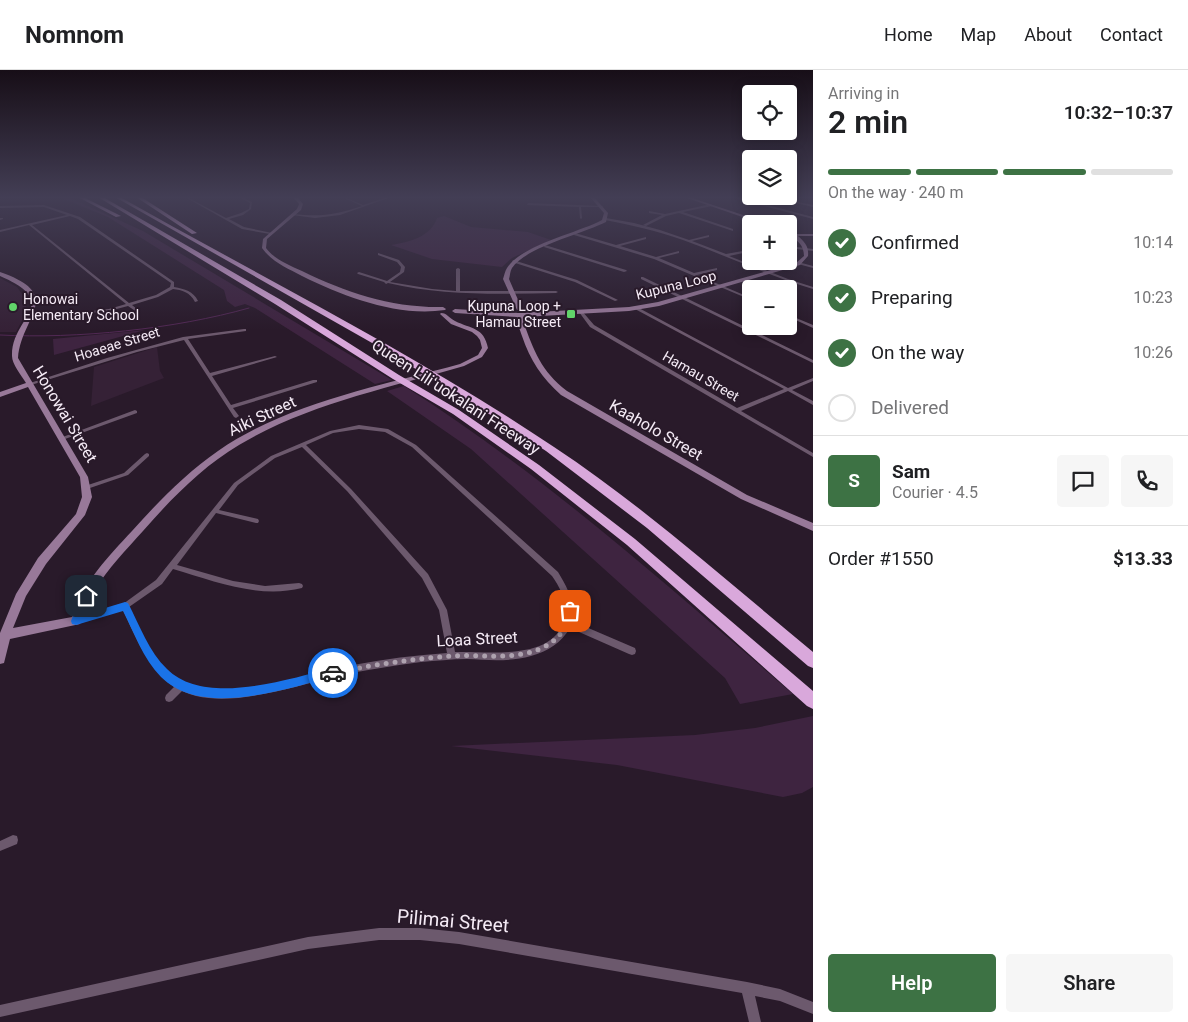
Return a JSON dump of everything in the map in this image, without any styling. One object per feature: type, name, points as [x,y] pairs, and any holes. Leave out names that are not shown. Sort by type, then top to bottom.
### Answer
[{"type":"highway","points":[[165,241],[248,285]]},
{"type":"highway","name":"Queen Liliʻuokalani Freeway","points":[[175,241],[396,378],[456,412],[535,467],[631,542],[813,701]]},
{"type":"highway","name":"Queen Liliʻuokalani Freeway","points":[[195,241],[441,380],[551,450],[636,512],[813,660]]},
{"type":"highway","points":[[206,241],[254,275]]},
{"type":"street","points":[[51,241],[137,311]]},
{"type":"street","points":[[114,241],[166,277],[173,283],[172,288]]},
{"type":"street","name":"Kupuna Loop","points":[[265,241],[264,248],[277,261],[330,287],[358,298],[448,314],[470,312],[581,312],[636,308],[681,298],[799,263]]},
{"type":"street","points":[[514,261],[523,255],[556,241]]},
{"type":"street","points":[[600,241],[655,258],[742,295]]},
{"type":"street","points":[[616,246],[633,241]]},
{"type":"street","points":[[690,241],[813,288]]},
{"type":"street","points":[[799,241],[810,250]]},
{"type":"street","points":[[545,246],[625,271]]},
{"type":"street","points":[[797,248],[810,250]]},
{"type":"street","points":[[810,250],[799,263],[813,267]]},
{"type":"street","points":[[655,258],[678,252]]},
{"type":"street","points":[[727,256],[742,252]]},
{"type":"street","points":[[379,254],[398,261],[403,267],[402,272],[386,283]]},
{"type":"street","points":[[514,261],[576,281],[616,300]]},
{"type":"street","name":"Kaaholo Street","points":[[514,261],[506,274],[510,294],[517,313],[540,370],[564,392],[744,497],[813,527]]},
{"type":"street","points":[[458,269],[458,293]]},
{"type":"street","points":[[695,274],[716,269]]},
{"type":"street","name":"Honowai Street","points":[[0,274],[19,282],[30,292],[34,306],[31,319],[18,341],[15,358],[63,438],[84,477],[87,487],[87,497],[80,515],[31,577],[12,613],[2,635],[0,659]]},
{"type":"street","points":[[359,274],[386,283],[420,290],[510,294],[556,292]]},
{"type":"street","points":[[642,278],[813,362]]},
{"type":"street","points":[[31,319],[101,311],[165,293],[172,288],[187,291],[194,296],[196,301]]},
{"type":"street","points":[[636,308],[813,404]]},
{"type":"street","name":"Hamau Street","points":[[581,312],[592,326],[813,455]]},
{"type":"street","name":"Aiki Street","points":[[76,621],[79,610],[93,583],[174,490],[235,444],[290,417],[462,365],[480,356],[485,348],[482,337],[448,314]]},
{"type":"street","points":[[797,320],[813,327]]},
{"type":"street","name":"Hoaeae Street","points":[[0,395],[29,384],[185,338],[244,330]]},
{"type":"street","points":[[185,338],[236,416]]},
{"type":"street","points":[[209,374],[275,357]]},
{"type":"street","points":[[738,410],[813,379]]},
{"type":"street","points":[[230,407],[315,381]]},
{"type":"street","points":[[63,438],[135,412]]},
{"type":"street","points":[[2,635],[76,621],[125,606],[159,582],[236,484],[250,472],[273,457],[332,432],[374,425],[398,435],[414,446],[555,574],[568,597],[570,611],[567,623],[632,651]]},
{"type":"street","points":[[302,444],[349,490],[425,576],[444,610],[452,656]]},
{"type":"street","points":[[87,487],[126,474],[147,455]]},
{"type":"street","points":[[216,510],[256,520]]},
{"type":"street","points":[[172,566],[233,584],[264,589],[299,586]]},
{"type":"street","name":"Loaa Street","points":[[125,606],[150,656],[164,673],[181,686],[227,695],[250,692],[359,668],[452,656],[531,652],[554,641],[563,633],[567,623]]},
{"type":"street","points":[[168,698],[181,686]]},
{"type":"street","points":[[0,846],[13,840]]},
{"type":"street","name":"Pilimai Street","points":[[0,1011],[308,943],[379,934],[420,934],[487,942],[780,994],[813,1008]]},
{"type":"street","points":[[747,988],[755,1022]]},
{"type":"shaded area","points":[[147,241],[160,241],[392,380],[375,384],[255,308],[245,304],[235,307],[227,301],[224,290]]},
{"type":"shaded area","points":[[548,241],[512,258],[502,267],[432,259],[391,245],[405,242]]},
{"type":"shaded area","name":"Honowai Elementary School","points":[[0,278],[17,287],[26,300],[26,313],[16,332],[0,332]]},
{"type":"shaded area","points":[[145,330],[54,355],[53,339]]},
{"type":"shaded area","points":[[157,347],[160,371],[164,378],[91,406],[94,367]]},
{"type":"shaded area","points":[[404,386],[506,456],[604,532],[793,694],[740,704],[725,678],[471,449],[387,391]]},
{"type":"shaded area","points":[[813,716],[813,787],[802,793],[783,797],[617,765],[451,746],[695,735],[755,728]]},
{"type":"waterway","points":[[0,335],[30,336],[126,331],[190,322],[249,308]]},
{"type":"way so far","points":[[333,673],[402,661],[452,656],[514,655],[531,652],[543,648],[563,633],[570,611]]},
{"type":"place","name":"Honowai Elementary School","points":[[13,307]]},
{"type":"place","name":"Kupuna Loop + Hamau Street","points":[[571,314]]},
{"type":"route","points":[[86,596],[76,621],[98,616],[125,606],[150,656],[164,673],[181,686],[203,692],[227,695],[250,692],[333,673]]}]
